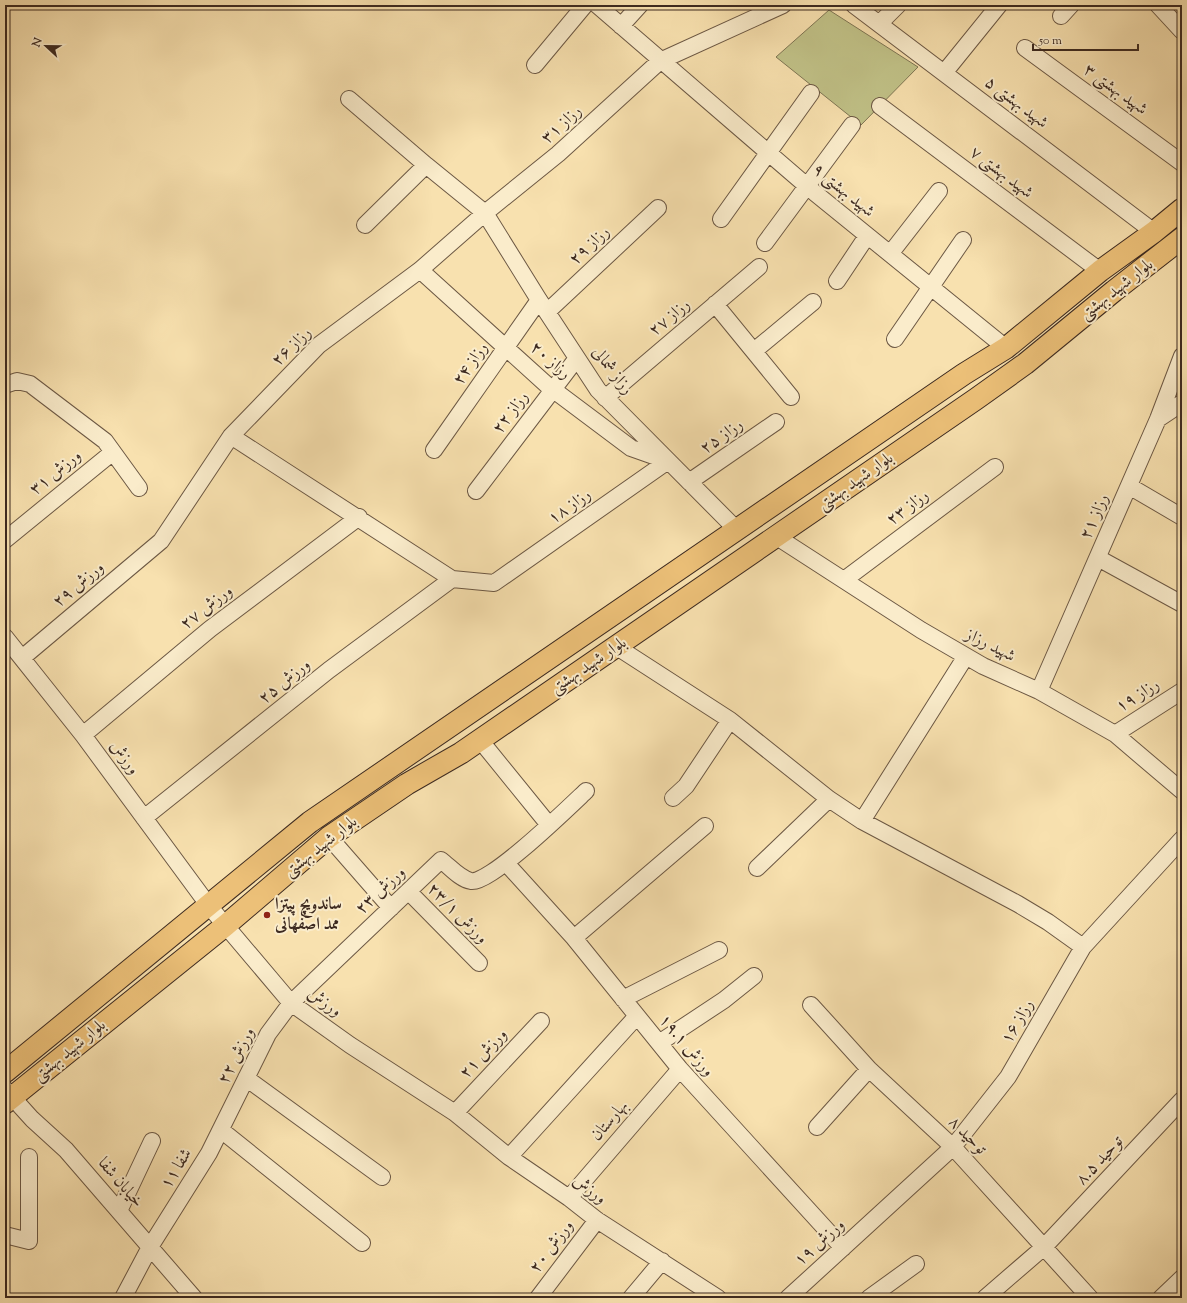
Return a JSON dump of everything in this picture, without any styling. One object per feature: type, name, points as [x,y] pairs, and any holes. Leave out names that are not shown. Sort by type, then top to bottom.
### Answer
[{"type":"main road","name":"بلوار شهید بهشتی","points":[[5,1072],[210,906],[310,822],[964,374],[1006,348],[1100,271],[1154,232],[1182,209]]},
{"type":"main road","name":"بلوار شهید بهشتی","points":[[7,1096],[226,925],[329,837],[407,784],[480,740],[777,537],[1024,364],[1114,291],[1181,243]]},
{"type":"main road","points":[[633,602],[649,625]]},
{"type":"street","points":[[535,65],[585,5]]},
{"type":"street","name":"شهید بهشتی ۹","points":[[597,5],[660,61],[807,186],[1006,348]]},
{"type":"street","points":[[621,26],[640,5]]},
{"type":"street","name":"شهید بهشتی ۵","points":[[854,5],[1154,232]]},
{"type":"street","points":[[879,24],[898,5]]},
{"type":"street","points":[[944,73],[999,5]]},
{"type":"street","points":[[1158,5],[1182,30]]},
{"type":"street","name":"رزاز ۳۱","points":[[485,213],[558,154],[660,61],[779,6]]},
{"type":"street","name":"شهید بهشتی ۳","points":[[1025,48],[1182,163]]},
{"type":"street","points":[[722,219],[811,93]]},
{"type":"street","name":"رزاز شمالی","points":[[349,99],[485,213],[598,390],[737,530]]},
{"type":"street","name":"شهید بهشتی ۷","points":[[880,106],[1100,271]]},
{"type":"street","points":[[765,244],[852,124]]},
{"type":"street","points":[[365,225],[426,165]]},
{"type":"street","points":[[890,254],[939,191]]},
{"type":"street","name":"رزاز ۲۹","points":[[543,306],[658,208]]},
{"type":"street","name":"رزاز ۲۶","points":[[161,541],[231,436],[319,345],[420,270],[485,213]]},
{"type":"street","points":[[837,281],[867,236]]},
{"type":"street","points":[[895,339],[963,240]]},
{"type":"street","name":"رزاز ۲۷","points":[[605,398],[759,267]]},
{"type":"street","name":"رزاز ۲۰","points":[[420,270],[553,389],[631,448],[668,461]]},
{"type":"street","points":[[754,351],[813,302]]},
{"type":"street","points":[[715,304],[791,397]]},
{"type":"street","name":"رزاز ۲۴","points":[[434,450],[506,348],[543,306]]},
{"type":"street","name":"رزاز ۲۱","points":[[1039,691],[1158,419],[1182,356]]},
{"type":"street","name":"رزاز ۲۲","points":[[476,491],[577,358]]},
{"type":"street","points":[[11,383],[30,384],[105,441],[139,488]]},
{"type":"street","points":[[1158,419],[1182,403]]},
{"type":"street","name":"رزاز ۲۵","points":[[689,482],[776,422]]},
{"type":"street","points":[[231,436],[452,579]]},
{"type":"street","name":"ورزش ۳۱","points":[[5,540],[113,452]]},
{"type":"street","name":"رزاز ۱۸","points":[[452,579],[494,583],[668,461]]},
{"type":"street","name":"رزاز ۲۳","points":[[844,580],[995,467]]},
{"type":"street","points":[[1129,486],[1182,517]]},
{"type":"street","name":"ورزش ۲۷","points":[[84,735],[210,629],[359,518]]},
{"type":"street","name":"شهید رزاز","points":[[777,537],[921,630],[983,666],[1039,691],[1115,734],[1182,791]]},
{"type":"street","name":"ورزش ۲۹","points":[[22,658],[161,541]]},
{"type":"street","points":[[1098,558],[1182,604]]},
{"type":"street","name":"ورزش ۲۵","points":[[144,818],[329,670],[452,579]]},
{"type":"street","name":"ورزش","points":[[5,637],[84,735],[210,906],[291,1003],[350,1045],[455,1114],[509,1157],[569,1198],[597,1220],[718,1298]]},
{"type":"street","points":[[617,647],[730,720],[829,799],[862,821],[1018,904],[1048,922],[1083,947]]},
{"type":"street","points":[[862,821],[966,656]]},
{"type":"street","name":"رزاز ۱۹","points":[[1115,734],[1182,691]]},
{"type":"street","points":[[673,798],[686,786],[730,720]]},
{"type":"street","points":[[480,740],[549,825]]},
{"type":"street","points":[[506,863],[586,791]]},
{"type":"street","points":[[757,868],[829,799]]},
{"type":"street","points":[[574,938],[705,826]]},
{"type":"street","points":[[329,837],[391,908]]},
{"type":"street","name":"رزاز ۱۶","points":[[878,1217],[953,1147],[1008,1077],[1083,947],[1182,839]]},
{"type":"street","name":"ورزش ۲۳","points":[[291,1003],[441,860],[472,882],[482,880],[506,863]]},
{"type":"street","name":"ورزش ۱۹.۱","points":[[506,863],[574,938],[680,1070],[843,1248]]},
{"type":"street","name":"ورزش ۲۳/۱","points":[[409,892],[479,963]]},
{"type":"street","points":[[623,999],[719,950]]},
{"type":"street","points":[[658,1043],[724,1000],[754,976]]},
{"type":"street","name":"ورزش ۲۲","points":[[221,1130],[268,1034],[291,1003]]},
{"type":"street","name":"توحید ۸","points":[[811,1005],[869,1069],[953,1147],[1090,1298]]},
{"type":"street","points":[[509,1157],[637,1016]]},
{"type":"street","name":"ورزش ۲۱","points":[[455,1114],[541,1020]]},
{"type":"street","points":[[817,1127],[869,1069]]},
{"type":"street","name":"بهارستان","points":[[569,1198],[680,1070]]},
{"type":"street","points":[[246,1078],[382,1177]]},
{"type":"street","name":"خیابان شفا","points":[[7,1096],[66,1150],[194,1298]]},
{"type":"street","name":"توحید ۸.۵","points":[[985,1298],[1044,1248],[1182,1100]]},
{"type":"street","points":[[221,1130],[362,1243]]},
{"type":"street","name":"شفا ۱۱","points":[[123,1298],[150,1247],[209,1153],[221,1130]]},
{"type":"street","name":"شفا ۱۱","points":[[119,1211],[152,1140]]},
{"type":"street","points":[[5,1235],[29,1241],[29,1157]]},
{"type":"street","name":"ورزش ۱۹","points":[[788,1298],[878,1217]]},
{"type":"street","name":"ورزش ۲۰","points":[[538,1298],[597,1220]]},
{"type":"street","points":[[631,1298],[662,1261]]},
{"type":"street","points":[[869,1298],[916,1264]]},
{"type":"street","points":[[1161,1298],[1182,1278]]},
{"type":"green space","points":[[829,10],[918,67],[861,125],[776,57]]},
{"type":"place","name":"ساندویچ پیتزا ممد اصفهانی","points":[[267,915]]}]
